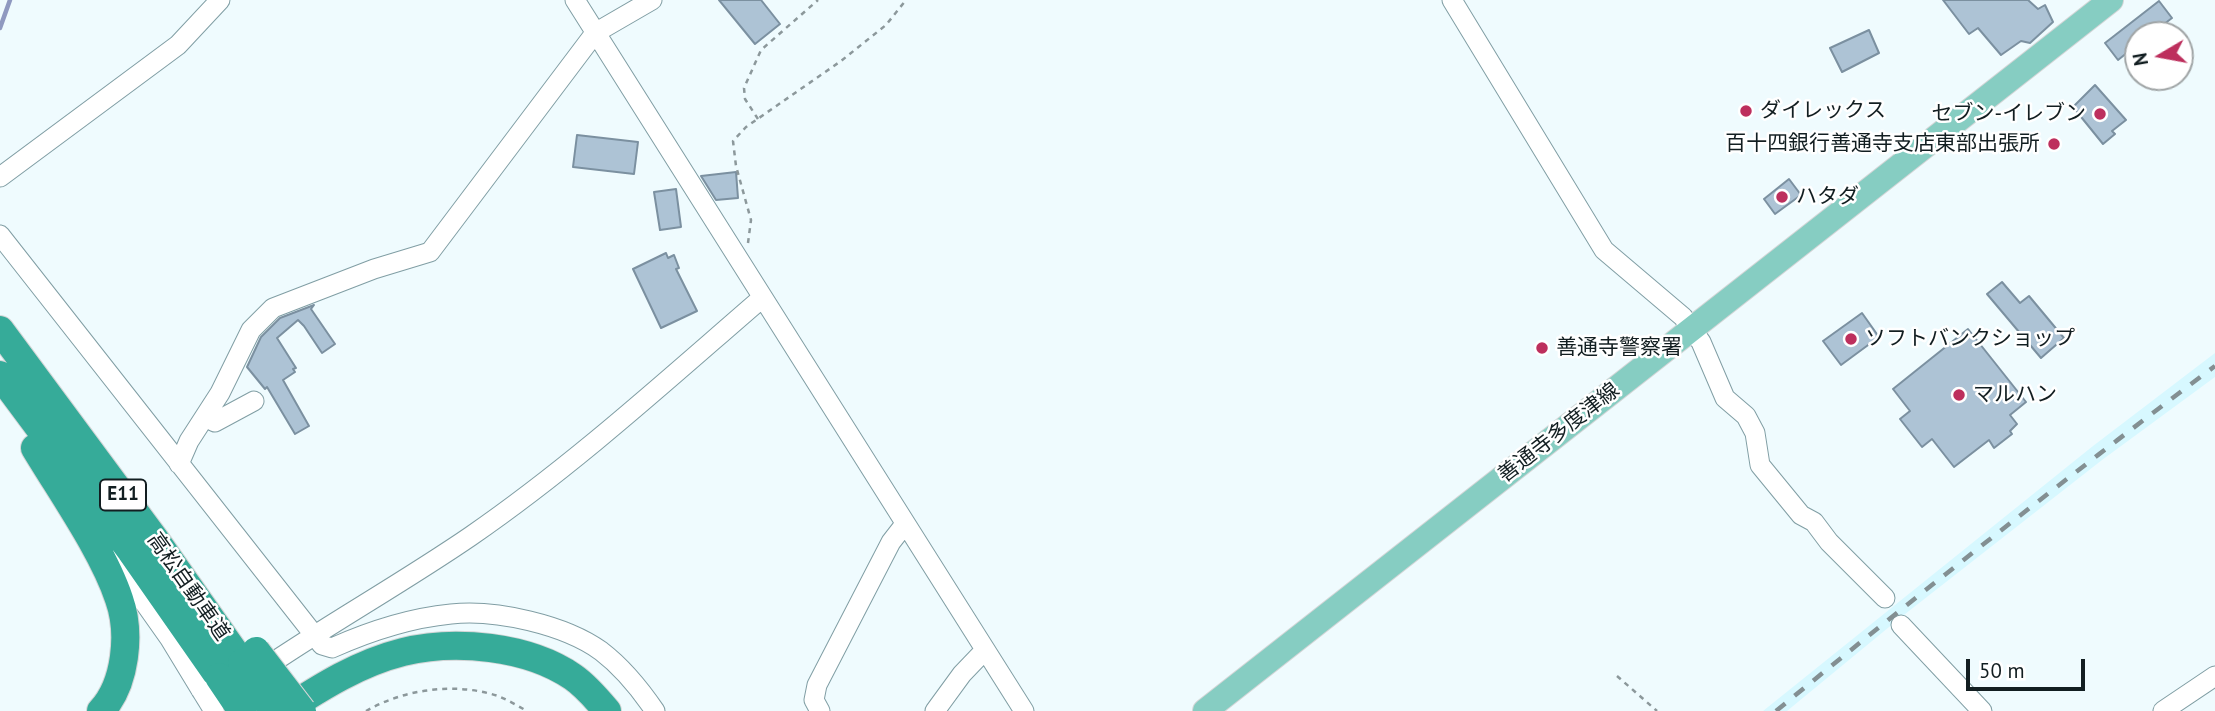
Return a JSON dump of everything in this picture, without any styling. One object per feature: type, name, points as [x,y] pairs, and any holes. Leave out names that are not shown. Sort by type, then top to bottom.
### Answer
[{"type":"highway","name":"高松自動車道","points":[[0,330],[25,361],[229,670],[242,711]]},
{"type":"highway","name":"高松自動車道","points":[[0,375],[131,551],[229,670],[273,711]]},
{"type":"highway","points":[[0,392],[99,556],[120,600],[126,646],[119,683],[101,711]]},
{"type":"highway","points":[[284,711],[356,669],[401,652],[453,645],[496,648],[537,660],[572,676],[607,711]]},
{"type":"highway","points":[[313,711],[334,697],[385,674],[404,668],[453,661],[494,666],[531,676],[562,691],[586,711]]},
{"type":"highway","points":[[229,670],[302,711]]},
{"type":"main road","name":"善通寺多度津線","points":[[1205,711],[2111,0]]},
{"type":"street","points":[[0,177],[178,45],[220,0]]},
{"type":"street","points":[[575,0],[1024,711]]},
{"type":"street","points":[[180,464],[189,441],[220,393],[251,330],[273,308],[374,269],[430,252],[595,33],[652,0]]},
{"type":"street","points":[[1452,0],[1604,250],[1683,317],[1701,342],[1725,398],[1746,415],[1755,433],[1760,465],[1801,515],[1814,522],[1829,542],[1885,597]]},
{"type":"street","points":[[0,235],[322,645],[332,648],[423,617],[455,613],[516,618],[550,627],[599,650],[619,666],[655,711]]},
{"type":"street","points":[[201,711],[313,634],[470,537],[559,471],[762,299]]},
{"type":"street","points":[[205,416],[215,422],[254,401]]},
{"type":"street","points":[[31,442],[170,639],[229,670],[214,711]]},
{"type":"street","points":[[820,711],[814,700],[817,685],[891,542],[905,524]]},
{"type":"street","points":[[1901,625],[1982,711]]},
{"type":"street","points":[[935,711],[962,674],[985,650]]},
{"type":"street","points":[[2163,711],[2215,676]]},
{"type":"path","points":[[758,119],[745,99],[744,88],[761,50],[818,0]]},
{"type":"path","points":[[739,261],[747,248],[751,220],[736,166],[733,141],[746,127],[841,61],[886,25],[906,0]]},
{"type":"path","points":[[1617,676],[1657,711]]},
{"type":"path","points":[[366,711],[403,695],[463,689],[498,696],[527,711]]},
{"type":"shaded area","points":[[2215,353],[2215,377],[2102,460],[1900,618],[1787,711],[1763,711],[2093,446]]},
{"type":"building","points":[[719,0],[761,0],[780,24],[755,44]]},
{"type":"building","points":[[1943,0],[2028,0],[2038,9],[2045,5],[2053,22],[2030,43],[2021,41],[2001,55],[1978,28],[1969,34]]},
{"type":"building","points":[[2159,1],[2172,18],[2168,21],[2133,21]]},
{"type":"building","points":[[2124,28],[2124,55],[2118,60],[2105,43]]},
{"type":"building","points":[[1869,30],[1879,53],[1842,72],[1830,48]]},
{"type":"building","name":"セブン-イレブン","points":[[2095,85],[2126,120],[2112,131],[2115,134],[2103,144],[2073,107]]},
{"type":"building","points":[[577,135],[638,142],[634,174],[573,167]]},
{"type":"building","points":[[736,172],[738,198],[716,200],[701,176]]},
{"type":"building","name":"ハタダ","points":[[1789,179],[1801,195],[1775,214],[1764,199]]},
{"type":"building","points":[[676,189],[681,227],[660,230],[654,192]]},
{"type":"building","points":[[666,253],[668,258],[674,255],[679,268],[676,269],[697,311],[661,328],[633,269]]},
{"type":"building","points":[[2002,282],[2020,303],[2029,296],[2064,338],[2041,358],[1987,294]]},
{"type":"building","points":[[314,305],[311,309],[335,344],[322,353],[298,320],[277,338],[296,368],[293,369],[295,372],[283,380],[309,426],[295,434],[267,387],[265,389],[247,367],[261,337],[280,318]]},
{"type":"building","name":"ソフトバンクショップ","points":[[1862,313],[1879,337],[1841,365],[1823,341]]},
{"type":"building","name":"マルハン","points":[[1968,329],[2026,402],[2010,415],[2017,424],[2010,431],[2012,434],[1994,448],[1989,440],[1954,467],[1932,439],[1922,447],[1900,419],[1910,411],[1893,389]]},
{"type":"waterway","points":[[0,28],[10,0]]},
{"type":"railway","points":[[1776,711],[1994,536],[2215,366]]},
{"type":"place","name":"ダイレックス","points":[[1746,111]]},
{"type":"place","name":"セブン-イレブン","points":[[2100,114]]},
{"type":"place","name":"百十四銀行善通寺支店東部出張所","points":[[2054,144]]},
{"type":"place","name":"ハタダ","points":[[1782,197]]},
{"type":"place","name":"ソフトバンクショップ","points":[[1851,339]]},
{"type":"place","name":"善通寺警察署","points":[[1542,348]]},
{"type":"place","name":"マルハン","points":[[1959,395]]}]
